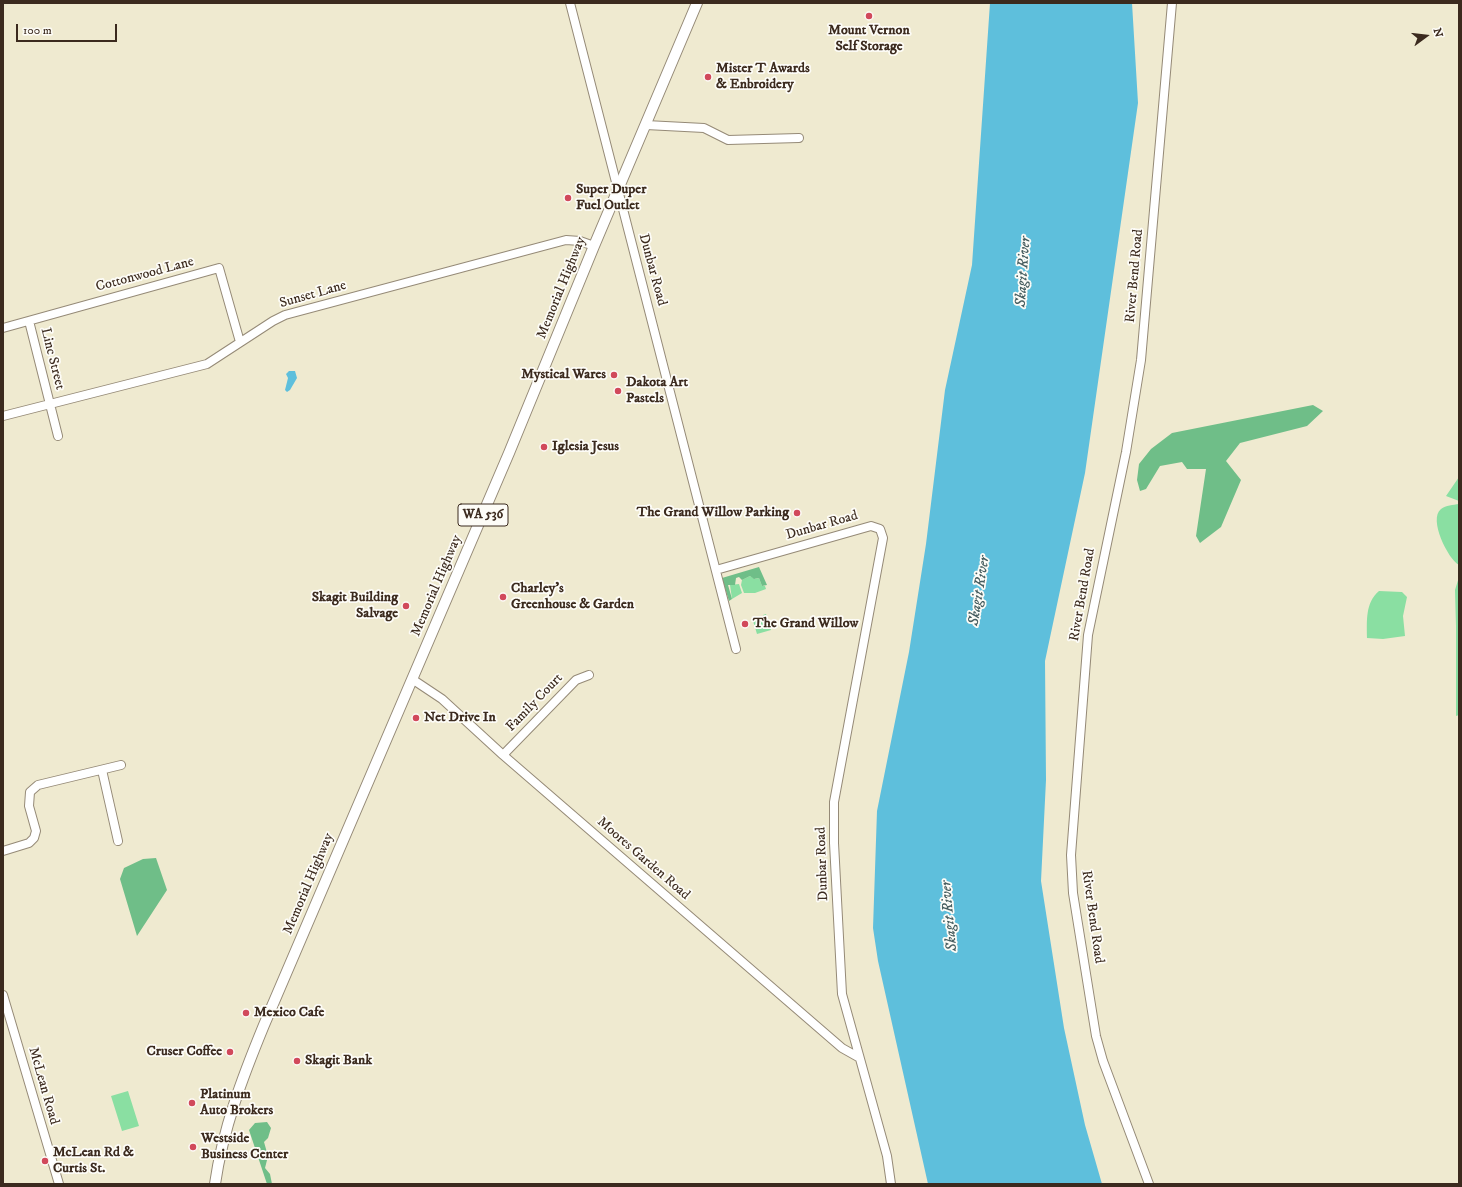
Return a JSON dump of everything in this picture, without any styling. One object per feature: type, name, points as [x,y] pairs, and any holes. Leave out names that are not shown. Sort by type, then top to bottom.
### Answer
[{"type":"main road","name":"Memorial Highway","points":[[215,1184],[229,1119],[242,1079],[264,1024],[509,453],[594,246],[697,3]]},
{"type":"street","name":"Dunbar Road","points":[[570,3],[716,570],[871,526],[880,529],[883,538],[834,802],[834,843],[842,994],[858,1057],[887,1156],[891,1184]]},
{"type":"street","name":"River Bend Road","points":[[1149,1184],[1106,1068],[1096,1036],[1073,893],[1071,855],[1088,635],[1126,452],[1141,360],[1172,3]]},
{"type":"street","points":[[646,125],[704,128],[728,140],[799,138]]},
{"type":"street","name":"Sunset Lane","points":[[3,416],[207,364],[285,315],[566,240],[580,241],[594,246]]},
{"type":"street","name":"Cottonwood Lane","points":[[3,328],[219,268],[240,342]]},
{"type":"street","name":"Linc Street","points":[[28,321],[58,436]]},
{"type":"street","points":[[716,570],[736,648]]},
{"type":"street","name":"Family Court","points":[[503,755],[576,680],[590,675]]},
{"type":"street","name":"Moores Garden Road","points":[[412,679],[442,699],[503,755],[842,1048],[858,1057]]},
{"type":"street","points":[[3,851],[29,843],[34,838],[36,832],[29,806],[30,792],[38,785],[122,766]]},
{"type":"street","points":[[102,770],[118,840]]},
{"type":"street","name":"McLean Road","points":[[3,995],[59,1184]]},
{"type":"green space","points":[[1313,405],[1323,411],[1307,426],[1240,443],[1226,461],[1241,480],[1221,527],[1200,543],[1196,536],[1206,469],[1187,469],[1182,462],[1160,466],[1146,489],[1140,491],[1137,480],[1139,464],[1151,449],[1172,433]]},
{"type":"green space","points":[[1459,477],[1459,501],[1446,496]]},
{"type":"green space","points":[[1459,504],[1459,565],[1445,547],[1438,530],[1437,521],[1438,514],[1441,509],[1447,506]]},
{"type":"green space","points":[[759,567],[767,585],[762,586],[759,578],[754,579],[750,576],[742,580],[739,577],[736,578],[735,585],[728,585],[732,599],[729,601],[722,578]]},
{"type":"green space","points":[[750,576],[755,579],[759,578],[762,586],[765,586],[766,589],[755,593],[744,593],[741,585],[742,580]]},
{"type":"green space","points":[[1459,577],[1459,715],[1456,716],[1455,590]]},
{"type":"green space","points":[[739,584],[742,593],[732,599],[730,585]]},
{"type":"green space","points":[[1379,591],[1402,592],[1407,597],[1403,616],[1405,636],[1383,639],[1367,638],[1367,619],[1369,607],[1374,596]]},
{"type":"green space","points":[[766,614],[771,630],[757,634],[753,621],[764,617],[763,615]]},
{"type":"green space","points":[[156,858],[167,890],[137,936],[120,879],[124,868],[143,859]]},
{"type":"green space","points":[[128,1091],[139,1126],[122,1131],[111,1096]]},
{"type":"green space","points":[[267,1122],[271,1128],[268,1138],[264,1142],[268,1156],[265,1168],[270,1174],[272,1184],[267,1184],[249,1130],[255,1123]]},
{"type":"water","name":"Skagit River","points":[[990,3],[1132,3],[1138,103],[1085,473],[1045,661],[1046,780],[1041,881],[1064,1028],[1085,1125],[1102,1184],[928,1184],[878,961],[873,928],[877,811],[909,652],[926,544],[945,390],[972,265]]},
{"type":"water","points":[[289,371],[295,371],[297,378],[290,390],[287,392],[285,390],[288,378],[286,374]]},
{"type":"place","name":"Mount Vernon Self Storage","points":[[869,16]]},
{"type":"place","name":"Mister T Awards & Enbroidery","points":[[708,77]]},
{"type":"place","name":"Super Duper Fuel Outlet","points":[[568,198]]},
{"type":"place","name":"Mystical Wares","points":[[614,375]]},
{"type":"place","name":"Dakota Art Pastels","points":[[618,391]]},
{"type":"place","name":"Iglesia Jesus","points":[[544,447]]},
{"type":"place","name":"The Grand Willow Parking","points":[[797,513]]},
{"type":"place","name":"Charley's Greenhouse & Garden","points":[[503,597]]},
{"type":"place","name":"Skagit Building Salvage","points":[[406,606]]},
{"type":"place","name":"The Grand Willow","points":[[745,624]]},
{"type":"place","name":"Net Drive In","points":[[416,718]]},
{"type":"place","name":"Mexico Cafe","points":[[246,1013]]},
{"type":"place","name":"Cruser Coffee","points":[[230,1052]]},
{"type":"place","name":"Skagit Bank","points":[[297,1061]]},
{"type":"place","name":"Platinum Auto Brokers","points":[[192,1103]]},
{"type":"place","name":"Westside Business Center","points":[[193,1147]]},
{"type":"place","name":"McLean Rd & Curtis St.","points":[[45,1161]]}]
